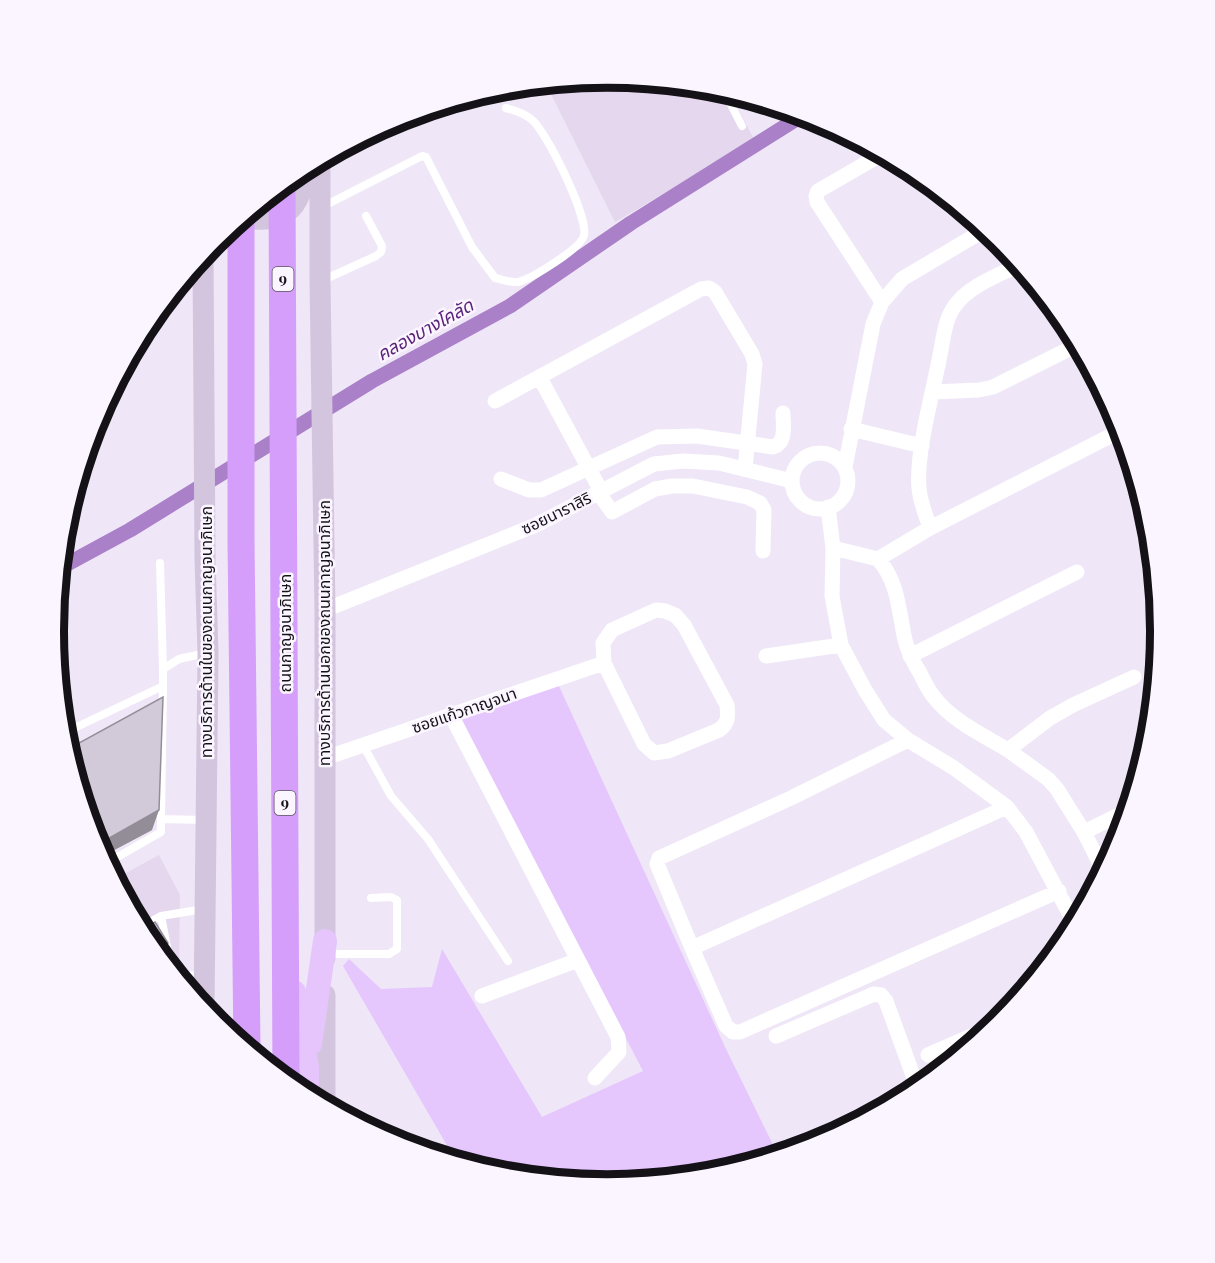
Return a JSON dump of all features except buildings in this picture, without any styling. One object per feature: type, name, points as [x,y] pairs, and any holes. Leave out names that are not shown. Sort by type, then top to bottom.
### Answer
[{"type":"highway","name":"ถนนกาญจนาภิเษก","points":[[282,197],[285,940],[297,1074]]},
{"type":"highway","points":[[243,229],[242,540],[247,1038]]},
{"type":"main road","name":"ทางบริการด้านนอกของถนนกาญจนาภิเษก","points":[[320,171],[325,610],[326,1096]]},
{"type":"main road","points":[[254,219],[270,220],[290,210],[297,203],[302,183]]},
{"type":"main road","name":"ทางบริการด้านในของถนนกาญจนาภิเษก","points":[[203,269],[208,653],[204,995]]},
{"type":"main road","points":[[297,1074],[325,947]]},
{"type":"street","points":[[874,158],[818,191],[816,196],[817,202],[882,302]]},
{"type":"street","points":[[845,467],[873,324],[882,302],[910,272],[977,234]]},
{"type":"street","points":[[930,528],[919,487],[922,446],[947,323],[952,309],[960,299],[974,288],[1012,269]]},
{"type":"street","points":[[495,401],[701,289],[709,288],[715,292],[752,354],[755,376],[745,469]]},
{"type":"street","points":[[932,392],[979,390],[993,387],[1071,348]]},
{"type":"street","points":[[540,378],[612,512],[655,489],[672,486],[693,486],[747,497],[760,503],[764,510],[763,550]]},
{"type":"street","points":[[501,478],[529,490],[541,490],[657,437],[697,435],[779,446],[783,441],[783,413]]},
{"type":"street","points":[[851,429],[922,446]]},
{"type":"street","points":[[878,559],[930,528],[1113,435]]},
{"type":"street","points":[[815,453],[833,455],[845,467],[848,476],[846,493],[841,500],[828,507],[815,508],[806,505],[798,499],[792,481],[799,463],[806,456],[815,453]]},
{"type":"street","name":"ซอยนาราสิริ","points":[[325,610],[536,525],[654,464],[683,460],[719,463],[792,481]]},
{"type":"street","points":[[828,507],[833,548],[832,596],[841,645],[865,690],[884,720],[908,740],[954,768],[1006,807],[1026,832],[1071,914]]},
{"type":"street","points":[[833,548],[878,559],[886,568],[894,582],[910,656],[933,696],[946,710],[1048,779],[1084,832],[1099,862]]},
{"type":"street","points":[[910,656],[1077,572]]},
{"type":"street","points":[[656,610],[675,615],[684,625],[727,705],[726,726],[668,752],[654,753],[644,744],[604,663],[603,644],[612,630],[656,610]]},
{"type":"street","points":[[766,656],[841,645]]},
{"type":"street","name":"ซอยแก้วกาญจนา","points":[[324,758],[604,663]]},
{"type":"street","points":[[1008,750],[1050,718],[1134,677]]},
{"type":"street","points":[[451,715],[618,1037],[620,1045],[615,1059],[596,1078]]},
{"type":"street","points":[[908,740],[791,798],[659,858],[657,864],[726,1026],[733,1032],[740,1032],[1059,891]]},
{"type":"street","points":[[692,948],[1006,807]]},
{"type":"street","points":[[1084,832],[1118,815]]},
{"type":"street","points":[[482,996],[578,960]]},
{"type":"street","points":[[776,1036],[878,994],[886,1000],[914,1079]]},
{"type":"street","points":[[928,1055],[969,1037]]},
{"type":"lane","points":[[730,103],[742,126]]},
{"type":"lane","points":[[320,208],[422,156],[426,157],[472,247],[495,278],[517,282],[548,267],[577,248],[584,236],[583,215],[563,169],[533,120],[506,108]]},
{"type":"lane","points":[[320,281],[381,252],[382,246],[366,216]]},
{"type":"lane","points":[[114,859],[161,832],[163,669],[160,563]]},
{"type":"lane","points":[[163,669],[179,659],[208,653]]},
{"type":"lane","points":[[74,728],[163,686]]},
{"type":"lane","points":[[363,745],[391,796],[428,839],[508,961]]},
{"type":"lane","points":[[161,819],[206,820]]},
{"type":"lane","points":[[325,947],[383,954],[394,952],[397,949],[397,900],[391,897],[371,898]]},
{"type":"lane","points":[[149,922],[161,916],[205,909]]},
{"type":"lane","points":[[161,916],[167,949]]},
{"type":"lane","points":[[188,976],[204,975]]},
{"type":"shaded area","points":[[608,88],[643,90],[678,93],[736,104],[755,141],[615,222],[550,92]]},
{"type":"shaded area","points":[[558,684],[725,1047],[775,1148],[713,1164],[678,1170],[608,1174],[537,1170],[450,1151],[343,966],[349,959],[381,989],[432,987],[442,949],[542,1117],[643,1071],[461,720]]},
{"type":"shaded area","points":[[159,855],[180,895],[179,965],[156,933],[122,875]]},
{"type":"waterway","name":"คลองบางโคลัด","points":[[69,563],[130,530],[372,381],[510,306],[631,223],[793,121]]}]
